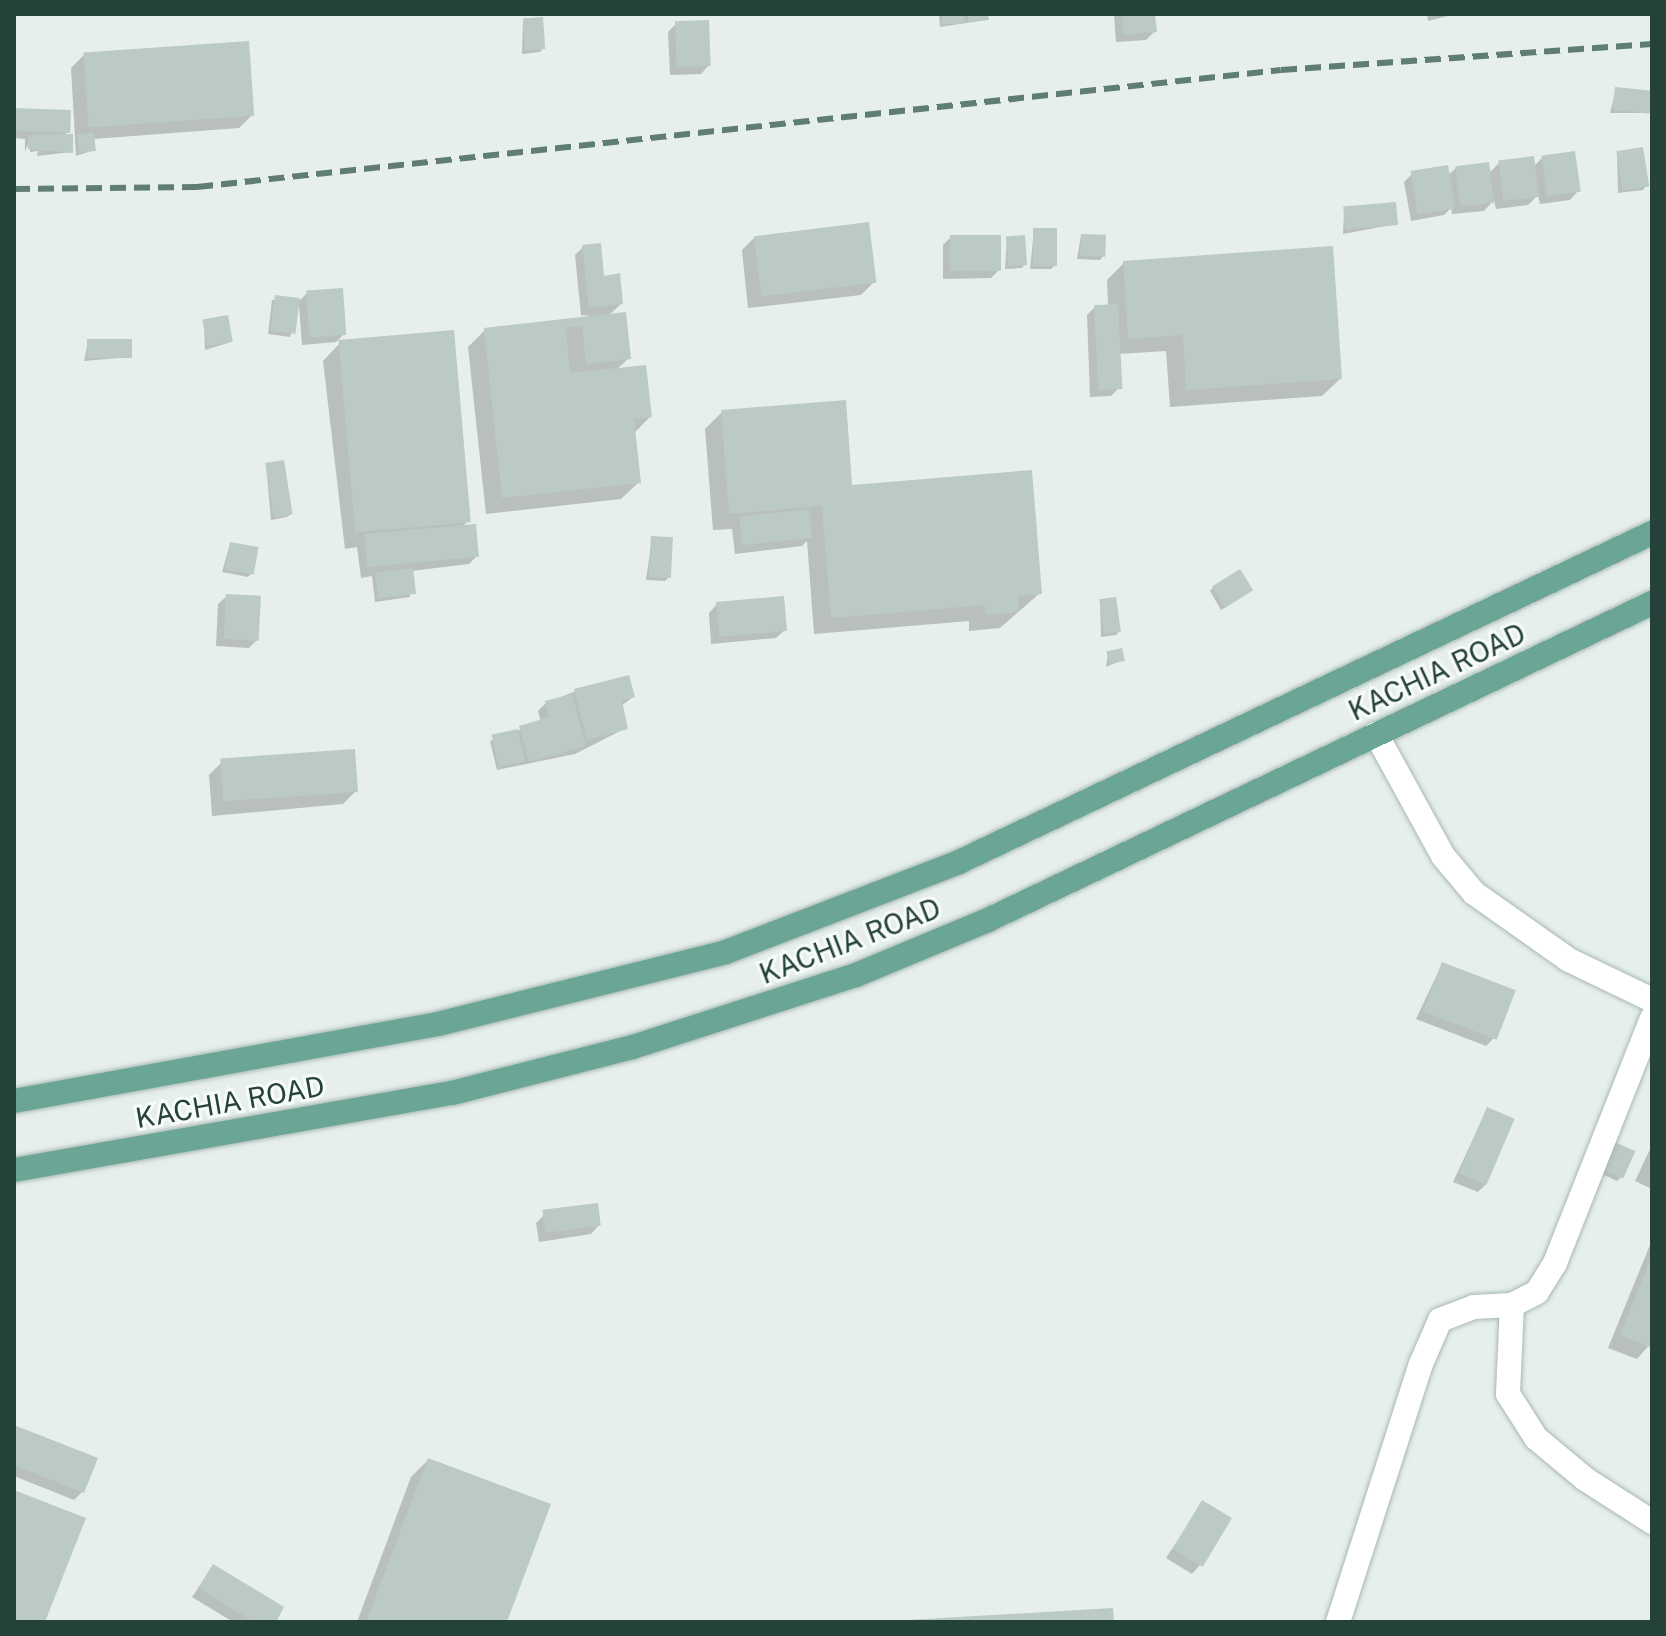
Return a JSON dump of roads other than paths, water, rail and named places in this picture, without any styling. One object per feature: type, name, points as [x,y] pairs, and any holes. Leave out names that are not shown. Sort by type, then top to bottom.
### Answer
[{"type":"main road","name":"KACHIA ROAD","points":[[14,1101],[438,1024],[726,952],[959,862],[1652,533]]},
{"type":"main road","name":"KACHIA ROAD","points":[[14,1170],[452,1093],[633,1047],[856,975],[988,920],[1652,603]]},
{"type":"street","points":[[1376,734],[1443,856],[1474,893],[1569,960],[1652,1000]]},
{"type":"street","points":[[1338,1622],[1421,1364],[1440,1320],[1474,1307],[1512,1305],[1537,1292],[1555,1263],[1652,1018]]},
{"type":"street","points":[[1512,1305],[1508,1394],[1536,1438],[1585,1479],[1652,1522]]},
{"type":"railway","points":[[14,189],[197,187],[1281,70],[1652,44]]}]
